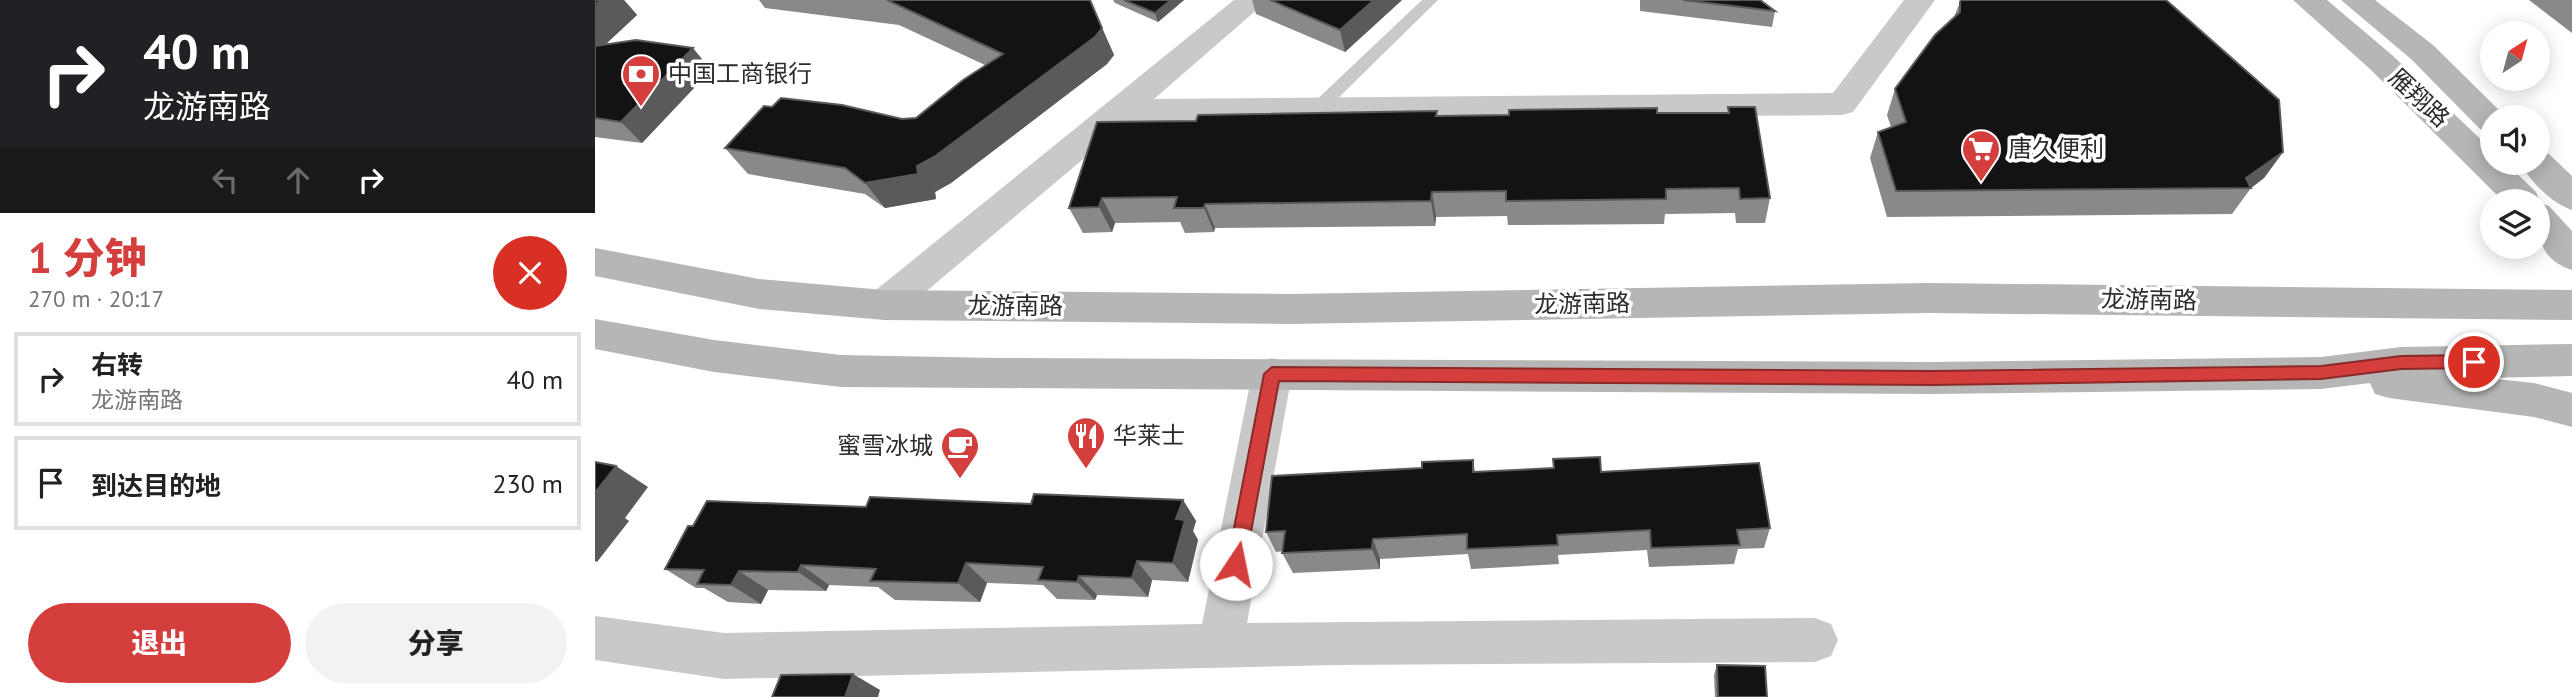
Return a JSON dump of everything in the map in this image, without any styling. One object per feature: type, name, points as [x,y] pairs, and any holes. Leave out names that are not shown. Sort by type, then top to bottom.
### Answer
[{"type":"main road","name":"雁翔路","points":[[2308,0],[2415,93],[2512,189]]},
{"type":"main road","name":"雁翔路","points":[[2356,0],[2422,52],[2480,107]]},
{"type":"main road","points":[[2550,157],[2572,172]]},
{"type":"main road","points":[[2549,175],[2572,197]]},
{"type":"main road","points":[[2550,230],[2572,256]]},
{"type":"main road","name":"龙游南路","points":[[595,262],[759,294],[884,305],[1290,309],[1929,298],[2572,305]]},
{"type":"main road","points":[[595,334],[714,356],[841,371],[998,374],[1932,378],[2321,373],[2401,363],[2572,360]]},
{"type":"main road","points":[[2321,373],[2534,400],[2572,411]]},
{"type":"street","points":[[884,305],[1253,0]]},
{"type":"street","points":[[1119,111],[1842,104],[1920,0]]},
{"type":"street","points":[[1220,646],[1272,374]]},
{"type":"street","points":[[595,638],[724,656],[1220,646],[1815,640]]},
{"type":"lane","points":[[1317,109],[1431,0]]},
{"type":"building","points":[[887,0],[1090,0],[1102,28],[1095,37],[934,157],[917,166],[918,174],[865,183],[845,168],[725,148],[764,106],[772,107],[781,98],[842,105],[902,119],[916,118],[963,80],[1003,54]]},
{"type":"building","points":[[1124,0],[1171,0],[1155,13]]},
{"type":"building","points":[[1270,0],[1374,0],[1340,30]]},
{"type":"building","points":[[1683,0],[1760,0],[1775,11]]},
{"type":"building","points":[[1961,0],[2166,0],[2279,100],[2283,152],[2246,178],[2251,188],[1896,191],[1878,132],[1906,122],[1895,89],[1935,35],[1960,12]]},
{"type":"building","points":[[636,40],[693,48],[621,122],[595,118],[595,46]]},
{"type":"building","points":[[1728,107],[1755,107],[1770,198],[1740,199],[1739,188],[1666,189],[1666,199],[1506,201],[1506,191],[1432,192],[1431,201],[1205,204],[1204,208],[1174,208],[1177,197],[1102,198],[1099,207],[1069,208],[1097,122],[1196,121],[1198,115],[1437,111],[1436,116],[1509,115],[1509,110],[1657,108],[1657,113],[1729,113]]},
{"type":"building","points":[[1600,457],[1601,472],[1759,463],[1770,528],[1737,530],[1740,545],[1651,548],[1650,530],[1557,535],[1558,545],[1467,549],[1467,534],[1373,539],[1372,549],[1282,553],[1285,531],[1266,532],[1272,476],[1422,468],[1422,462],[1473,460],[1473,472],[1554,468],[1553,459]]},
{"type":"building","points":[[595,462],[616,466],[595,493]]},
{"type":"building","points":[[1034,494],[1183,500],[1176,519],[1185,520],[1173,563],[1137,561],[1132,578],[1079,576],[1077,582],[1038,580],[1043,567],[966,563],[958,583],[870,581],[876,569],[801,565],[798,572],[739,571],[731,585],[697,584],[704,570],[665,569],[688,526],[693,526],[707,501],[866,507],[870,497],[1031,504]]},
{"type":"building","points":[[1717,665],[1765,666],[1767,697],[1718,697]]},
{"type":"building","points":[[853,674],[845,697],[772,697],[781,675]]},
{"type":"place","name":"中国工商银行","points":[[641,108]]},
{"type":"place","name":"唐久便利","points":[[1981,183]]},
{"type":"place","name":"华莱士","points":[[1086,470]]},
{"type":"place","name":"蜜雪冰城","points":[[960,480]]},
{"type":"route","points":[[1236,564],[1272,374],[1932,378],[2321,373],[2401,363],[2474,362]]}]
